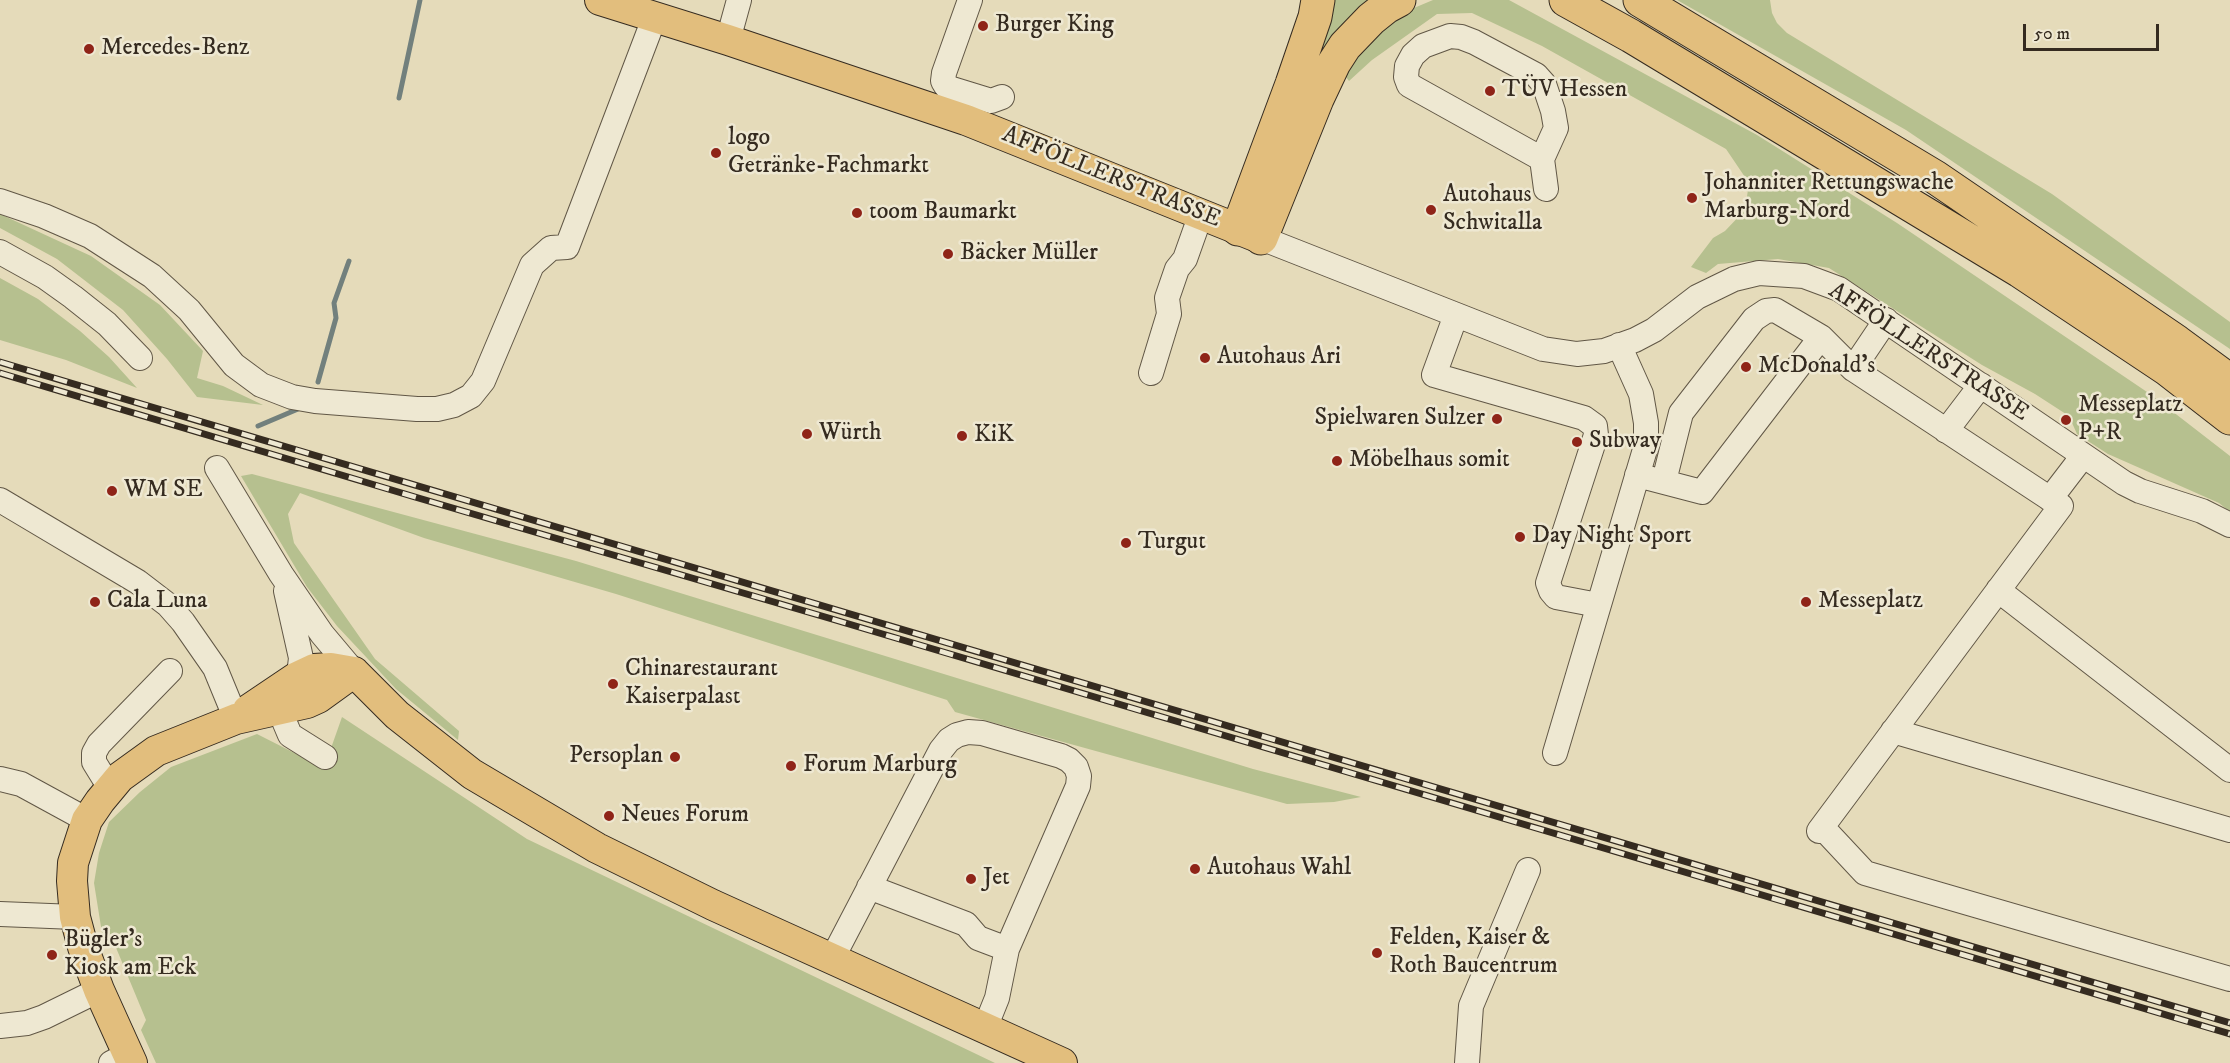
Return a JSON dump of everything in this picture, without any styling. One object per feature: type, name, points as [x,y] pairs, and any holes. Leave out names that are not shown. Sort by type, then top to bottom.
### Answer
[{"type":"highway","points":[[1249,234],[1296,73],[1315,17],[1318,0]]},
{"type":"highway","points":[[1249,234],[1334,63],[1371,19],[1399,0]]},
{"type":"highway","points":[[1550,0],[1574,4],[1631,36],[2020,271],[2167,369],[2230,418]]},
{"type":"highway","points":[[1640,0],[1935,177],[2177,342],[2230,381]]},
{"type":"main road","name":"AFFÖLLERSTRASSE","points":[[600,0],[655,16],[966,120],[1249,234]]},
{"type":"main road","points":[[236,719],[299,675],[314,669],[331,668],[354,672],[397,715],[489,785],[632,867],[1062,1063]]},
{"type":"main road","points":[[124,1060],[83,947],[75,916],[73,863],[87,820],[110,788],[131,767],[156,751],[236,719],[307,703],[318,698],[354,672]]},
{"type":"street","points":[[728,40],[740,0]]},
{"type":"street","points":[[970,0],[943,81],[952,89],[991,100],[1002,97]]},
{"type":"street","points":[[0,201],[44,216],[90,236],[152,276],[189,310],[234,365],[261,385],[292,397],[315,401],[417,409],[437,409],[454,405],[471,396],[483,381],[532,265],[551,248],[567,247],[655,16]]},
{"type":"street","points":[[1542,159],[1409,84],[1406,76],[1407,66],[1413,55],[1423,46],[1450,36],[1474,42],[1536,75],[1544,84],[1556,128],[1542,159],[1546,189]]},
{"type":"street","points":[[1151,373],[1169,314],[1167,298],[1177,269],[1185,259],[1201,214]]},
{"type":"street","name":"AFFÖLLERSTRASSE","points":[[1249,234],[1543,349],[1577,354],[1604,351],[1654,330],[1696,297],[1715,287],[1759,273],[1804,276],[1839,289],[2083,456],[2140,491],[2202,511],[2230,525]]},
{"type":"street","points":[[0,252],[45,277],[74,297],[107,324],[140,358]]},
{"type":"street","points":[[1664,481],[1681,413],[1754,319],[1766,311],[1775,310],[1821,337],[1853,369],[2061,506],[1821,829],[1865,873],[2230,979]]},
{"type":"street","points":[[1456,315],[1434,375],[1584,418],[1594,426],[1596,435],[1548,583],[1556,597],[1597,609]]},
{"type":"street","points":[[1853,369],[1886,320]]},
{"type":"street","points":[[1637,475],[1702,492],[1821,337]]},
{"type":"street","points":[[1555,753],[1646,446],[1645,416],[1637,382],[1620,345]]},
{"type":"street","points":[[1946,431],[1981,385]]},
{"type":"street","points":[[2050,499],[2083,456]]},
{"type":"street","points":[[217,468],[281,574],[322,634],[354,672]]},
{"type":"street","points":[[0,501],[138,582],[168,605],[183,622],[215,668],[236,719]]},
{"type":"street","points":[[281,574],[299,644],[302,669],[299,675]]},
{"type":"street","points":[[1998,590],[2230,770]]},
{"type":"street","points":[[110,788],[94,762],[94,753],[99,744],[170,670]]},
{"type":"street","points":[[279,710],[290,735],[325,757]]},
{"type":"street","points":[[1893,731],[2230,830]]},
{"type":"street","points":[[832,959],[941,750],[957,735],[968,732],[982,733],[1061,756],[1076,767],[1077,786],[1006,952],[997,998],[977,1024]]},
{"type":"street","points":[[0,779],[21,784],[87,820]]},
{"type":"street","points":[[1467,1063],[1471,1006],[1528,870]]},
{"type":"street","points":[[869,887],[966,924],[978,938],[1006,952]]},
{"type":"street","points":[[0,914],[75,916]]},
{"type":"street","points":[[0,1026],[20,1024],[44,1017],[99,990]]},
{"type":"green space","points":[[1330,0],[1382,0],[1259,200]]},
{"type":"green space","points":[[1433,0],[1509,0],[1757,135],[1897,223],[2150,394],[2230,456],[2230,512],[2219,503],[2108,454],[2077,434],[2069,416],[1982,365],[1829,268],[1778,259],[1718,264],[1706,273],[1691,267],[1713,238],[1725,231],[1745,210],[1749,183],[1726,149],[1542,46],[1472,13],[1437,14],[1372,60],[1349,81],[1342,72],[1361,47],[1402,13]]},
{"type":"green space","points":[[1677,0],[1770,0],[1772,13],[1777,23],[1787,33],[2052,194],[2230,322],[2230,349],[1906,130]]},
{"type":"green space","points":[[0,214],[91,256],[160,305],[203,351],[197,378],[223,386],[263,405],[197,397],[123,310],[57,259],[0,228]]},
{"type":"green space","points":[[0,278],[38,299],[80,331],[109,357],[137,388],[66,360],[0,340]]},
{"type":"green space","points":[[252,474],[576,561],[1253,769],[1361,797],[1334,802],[1287,804],[955,712],[947,700],[616,594],[424,538],[300,493],[288,514],[294,543],[375,659],[459,731],[458,740],[396,689],[337,626],[307,587],[241,476]]},
{"type":"green space","points":[[342,717],[527,839],[995,1063],[156,1063],[141,1030],[146,1020],[112,938],[102,933],[94,883],[99,853],[109,822],[140,792],[171,767],[257,734],[324,768]]},
{"type":"waterway","points":[[399,98],[420,0]]},
{"type":"waterway","points":[[318,382],[336,318],[334,303],[349,261]]},
{"type":"waterway","points":[[258,426],[298,409]]},
{"type":"railway","points":[[0,362],[2230,1023]]},
{"type":"railway","points":[[0,373],[2230,1034]]},
{"type":"place","name":"Burger King","points":[[983,26]]},
{"type":"place","name":"Mercedes-Benz","points":[[89,49]]},
{"type":"place","name":"TÜV Hessen","points":[[1490,91]]},
{"type":"place","name":"logo Getränke-Fachmarkt","points":[[716,153]]},
{"type":"place","name":"Johanniter Rettungswache Marburg-Nord","points":[[1692,198]]},
{"type":"place","name":"Autohaus Schwitalla","points":[[1431,210]]},
{"type":"place","name":"toom Baumarkt","points":[[857,213]]},
{"type":"place","name":"Bäcker Müller","points":[[948,254]]},
{"type":"place","name":"Autohaus Ari","points":[[1205,358]]},
{"type":"place","name":"McDonald's","points":[[1746,367]]},
{"type":"place","name":"Spielwaren Sulzer","points":[[1497,419]]},
{"type":"place","name":"Messeplatz P+R","points":[[2066,420]]},
{"type":"place","name":"Würth","points":[[807,434]]},
{"type":"place","name":"KiK","points":[[962,436]]},
{"type":"place","name":"Subway","points":[[1577,442]]},
{"type":"place","name":"Möbelhaus somit","points":[[1337,461]]},
{"type":"place","name":"WM SE","points":[[112,491]]},
{"type":"place","name":"Day Night Sport","points":[[1520,537]]},
{"type":"place","name":"Turgut","points":[[1126,543]]},
{"type":"place","name":"Cala Luna","points":[[95,602]]},
{"type":"place","name":"Messeplatz","points":[[1806,602]]},
{"type":"place","name":"Chinarestaurant Kaiserpalast","points":[[613,684]]},
{"type":"place","name":"Persoplan","points":[[675,757]]},
{"type":"place","name":"Forum Marburg","points":[[791,766]]},
{"type":"place","name":"Neues Forum","points":[[609,816]]},
{"type":"place","name":"Autohaus Wahl","points":[[1195,869]]},
{"type":"place","name":"Jet","points":[[971,879]]},
{"type":"place","name":"Felden, Kaiser & Roth Baucentrum","points":[[1377,953]]},
{"type":"place","name":"Bügler's Kiosk am Eck","points":[[52,955]]}]
